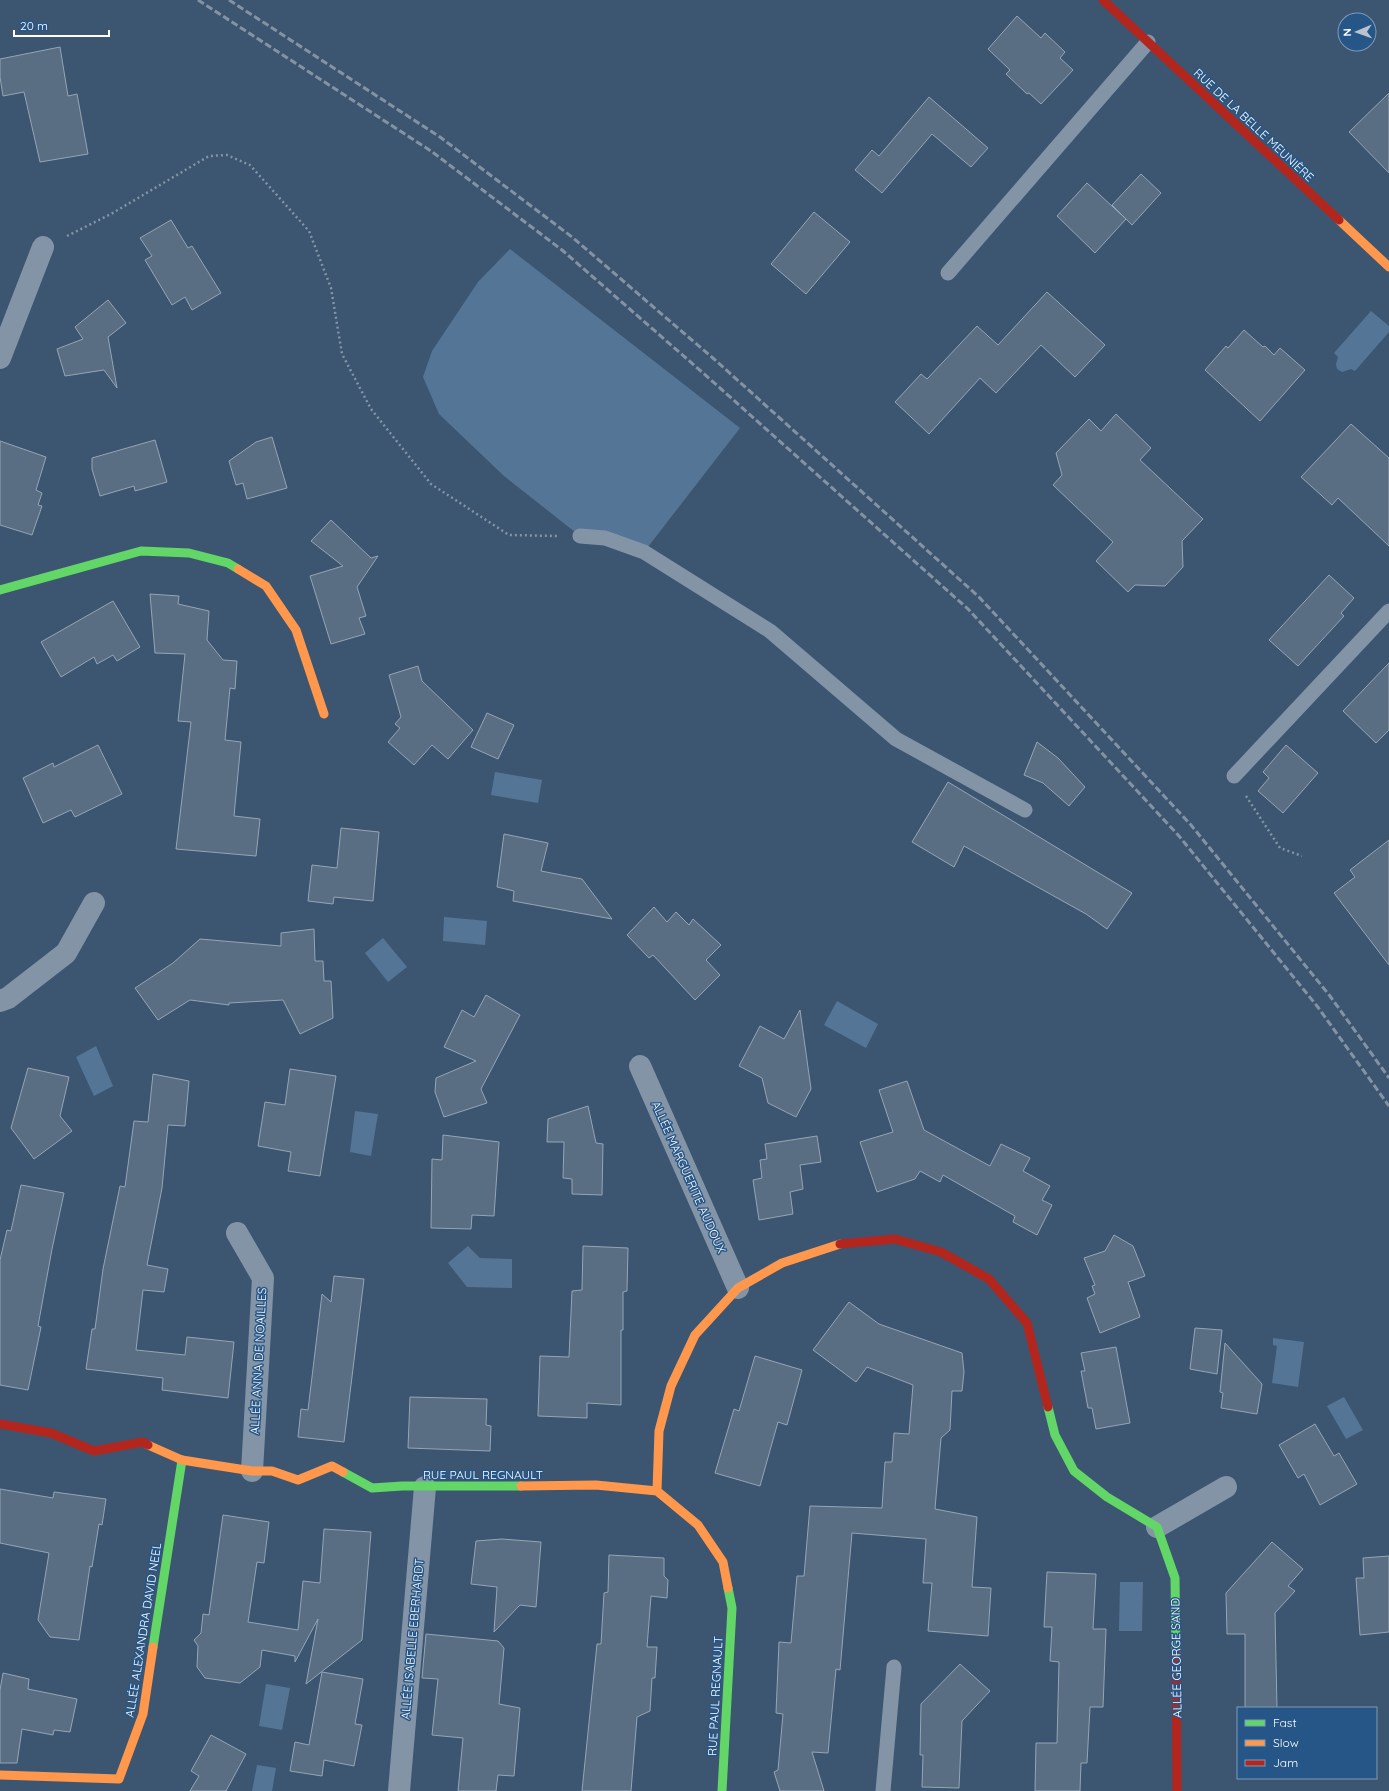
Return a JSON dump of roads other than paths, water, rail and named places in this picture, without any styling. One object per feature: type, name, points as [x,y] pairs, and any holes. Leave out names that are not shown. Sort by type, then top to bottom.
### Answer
[{"type":"street","name":"RUE DE LA BELLE MEUNIÈRE","points":[[1103,0],[1389,268]]},
{"type":"street","points":[[0,358],[43,247]]},
{"type":"street","points":[[0,590],[141,552],[189,553],[228,563],[266,586],[296,630],[324,714]]},
{"type":"street","points":[[0,1001],[8,998],[66,953],[94,903]]},
{"type":"street","name":"ALLÉE MARGUERITE AUDOUX","points":[[640,1066],[738,1288]]},
{"type":"street","name":"ALLÉE ANNA DE NOAILLES","points":[[237,1233],[263,1278],[252,1471]]},
{"type":"street","points":[[657,1491],[659,1431],[671,1386],[695,1335],[738,1288],[782,1263],[839,1244],[895,1239],[941,1252],[990,1279],[1027,1323],[1055,1435],[1074,1471],[1107,1497],[1157,1528],[1226,1487]]},
{"type":"street","name":"RUE PAUL REGNAULT","points":[[0,1424],[51,1433],[94,1451],[143,1442],[182,1460],[252,1471],[272,1471],[298,1480],[332,1466],[372,1488],[402,1486],[596,1486],[657,1491],[698,1525],[723,1562],[732,1608],[722,1791]]},
{"type":"street","name":"ALLÉE ALEXANDRA DAVID NEEL","points":[[0,1774],[119,1778],[143,1714],[182,1460]]},
{"type":"street","name":"ALLÉE ISABELLE EBERHARDT","points":[[399,1791],[425,1487]]},
{"type":"street","name":"ALLÉE GEORGE SAND","points":[[1157,1528],[1176,1578],[1177,1791]]},
{"type":"lane","points":[[948,273],[1148,42]]},
{"type":"lane","points":[[580,536],[604,538],[644,552],[770,631],[896,739],[1025,810]]},
{"type":"lane","points":[[1234,776],[1389,611]]},
{"type":"lane","points":[[883,1791],[894,1667]]},
{"type":"water","points":[[510,249],[740,428],[644,552],[580,536],[504,476],[439,414],[423,377],[432,351],[478,282]]},
{"type":"water","points":[[1371,311],[1389,326],[1389,332],[1355,371],[1351,369],[1342,372],[1337,369],[1336,364],[1338,357],[1334,353]]},
{"type":"water","points":[[495,772],[542,780],[538,803],[491,795]]},
{"type":"water","points":[[444,917],[487,921],[485,945],[443,941]]},
{"type":"water","points":[[383,938],[407,967],[388,982],[365,953]]},
{"type":"water","points":[[837,1001],[878,1024],[866,1048],[824,1025]]},
{"type":"water","points":[[96,1046],[113,1086],[94,1096],[76,1057]]},
{"type":"water","points":[[355,1111],[378,1114],[371,1156],[350,1152]]},
{"type":"water","points":[[468,1246],[480,1258],[512,1259],[512,1288],[467,1287],[448,1263]]},
{"type":"water","points":[[1273,1338],[1304,1342],[1298,1387],[1272,1383],[1277,1346],[1273,1345]]},
{"type":"water","points":[[1344,1397],[1363,1430],[1346,1439],[1327,1406]]},
{"type":"water","points":[[1120,1582],[1143,1582],[1142,1631],[1119,1631]]},
{"type":"water","points":[[266,1684],[290,1688],[282,1730],[259,1726]]},
{"type":"water","points":[[257,1765],[276,1768],[272,1791],[252,1791]]},
{"type":"railway","points":[[198,0],[431,151],[562,250],[702,372],[968,609],[1179,836],[1317,1006],[1389,1106]]},
{"type":"railway","points":[[229,0],[440,137],[572,237],[714,359],[979,597],[1191,825],[1330,996],[1389,1078]]}]
